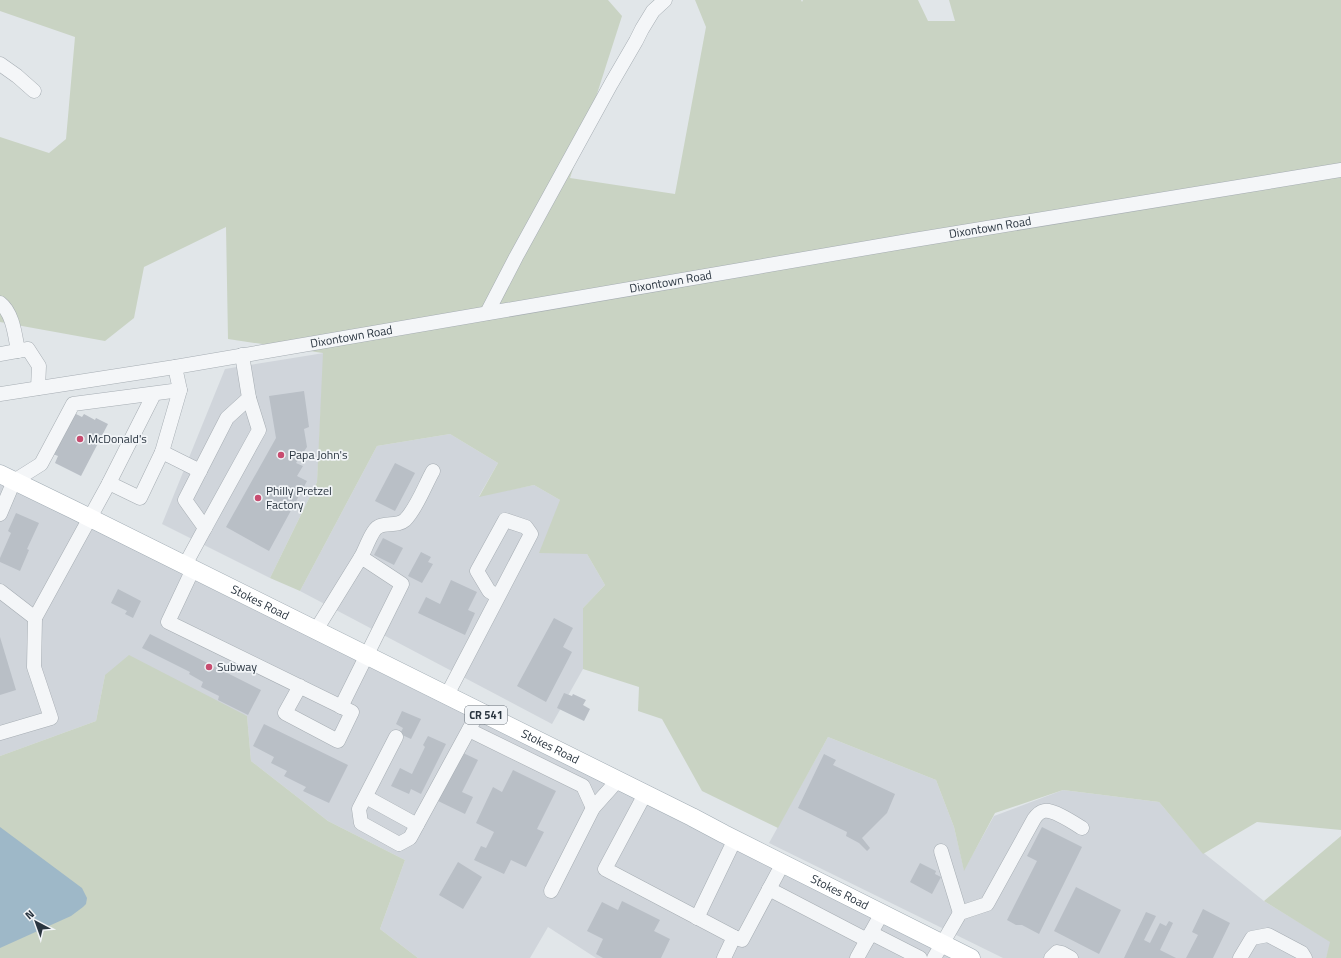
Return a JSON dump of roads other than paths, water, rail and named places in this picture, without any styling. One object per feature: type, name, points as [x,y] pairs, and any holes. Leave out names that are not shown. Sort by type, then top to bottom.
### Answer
[{"type":"main road","name":"Stokes Road","points":[[7,478],[367,655],[882,913],[938,951],[971,958]]},
{"type":"street","points":[[487,313],[512,263],[642,29],[653,11],[665,0]]},
{"type":"street","points":[[0,64],[34,91]]},
{"type":"street","name":"Dixontown Road","points":[[0,394],[242,355],[914,240],[1341,170]]},
{"type":"street","points":[[0,303],[10,315],[18,351]]},
{"type":"street","points":[[0,354],[28,349],[39,366],[38,388]]},
{"type":"street","points":[[242,355],[249,398],[259,430],[205,528],[168,622],[300,686],[352,712],[338,741],[285,714],[300,686]]},
{"type":"street","points":[[109,483],[140,498],[162,452],[180,390],[175,366]]},
{"type":"street","points":[[0,514],[7,478],[41,464],[73,404],[180,390]]},
{"type":"street","points":[[0,733],[51,718],[34,667],[35,618],[109,483],[154,394]]},
{"type":"street","points":[[205,528],[185,500],[227,418],[249,398]]},
{"type":"street","points":[[162,452],[200,471]]},
{"type":"street","points":[[316,630],[361,557],[377,527],[398,524],[404,520],[412,510],[433,470]]},
{"type":"street","points":[[447,695],[497,596],[531,534],[526,527],[512,521],[505,520],[477,572],[489,591],[497,596]]},
{"type":"street","points":[[341,707],[402,584],[361,557]]},
{"type":"street","points":[[0,591],[35,618]]},
{"type":"street","points":[[396,737],[359,809],[361,823],[399,844],[410,838],[479,711]]},
{"type":"street","points":[[469,730],[583,786],[593,808]]},
{"type":"street","points":[[517,754],[527,735]]},
{"type":"street","points":[[583,786],[586,785],[598,770]]},
{"type":"street","points":[[551,891],[593,808],[618,780]]},
{"type":"street","points":[[644,794],[605,869],[734,937],[742,940],[783,863]]},
{"type":"street","points":[[366,797],[417,825]]},
{"type":"street","points":[[938,951],[960,913],[987,904],[1038,814],[1044,811],[1051,811],[1082,828]]},
{"type":"street","points":[[697,918],[735,839]]},
{"type":"street","points":[[941,851],[960,913]]},
{"type":"street","points":[[769,889],[869,937],[920,958]]},
{"type":"street","points":[[857,958],[882,913]]},
{"type":"street","points":[[1240,958],[1252,938],[1268,935],[1302,954],[1305,958]]},
{"type":"street","points":[[725,957],[734,937]]},
{"type":"street","points":[[1051,957],[1057,952],[1071,958]]},
{"type":"water","points":[[0,827],[82,888],[87,898],[86,904],[71,916],[0,948]]},
{"type":"place","name":"McDonald's","points":[[80,439]]},
{"type":"place","name":"Papa John's","points":[[281,455]]},
{"type":"place","name":"Philly Pretzel Factory","points":[[258,498]]},
{"type":"place","name":"Subway","points":[[209,667]]}]
